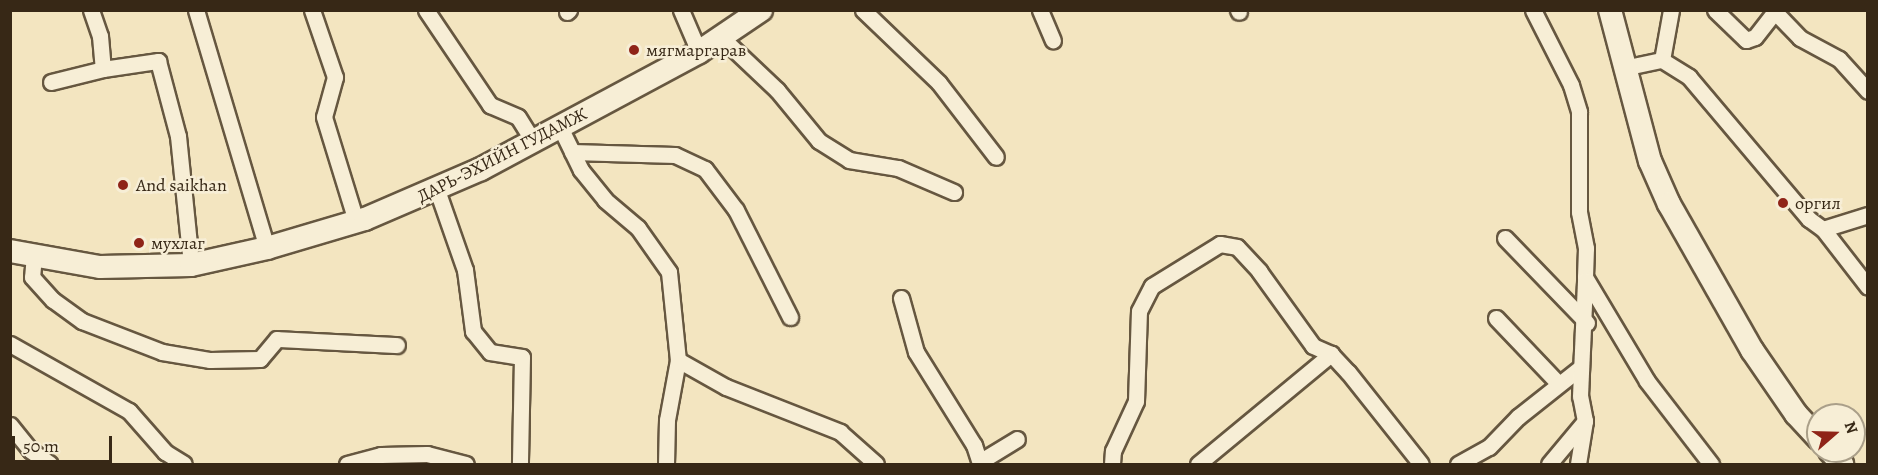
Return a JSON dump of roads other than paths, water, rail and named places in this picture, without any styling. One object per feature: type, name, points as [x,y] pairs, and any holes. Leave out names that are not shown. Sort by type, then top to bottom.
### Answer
[{"type":"main road","points":[[1611,10],[1628,67],[1650,161],[1669,204],[1752,350],[1806,425]]},
{"type":"main road","name":"ДАРЬ-ЭХИЙН ГУДАМЖ","points":[[10,250],[100,267],[190,265],[267,248],[356,221],[437,190],[560,127],[699,52],[760,11]]},
{"type":"street","points":[[91,10],[100,36],[103,69]]},
{"type":"street","points":[[196,10],[267,248]]},
{"type":"street","points":[[312,10],[335,77],[324,117],[356,221]]},
{"type":"street","points":[[426,10],[490,105],[518,117],[533,141]]},
{"type":"street","points":[[681,10],[699,52]]},
{"type":"street","points":[[863,10],[939,83],[996,157]]},
{"type":"street","points":[[1040,10],[1053,40]]},
{"type":"street","points":[[1533,10],[1572,85],[1579,112],[1579,212],[1586,248],[1587,323],[1581,368],[1585,421],[1578,465]]},
{"type":"street","points":[[1662,60],[1671,10]]},
{"type":"street","points":[[1715,10],[1746,40],[1755,37],[1775,11],[1800,38],[1839,59],[1866,86]]},
{"type":"street","points":[[722,38],[777,90],[804,128],[819,141],[849,160],[897,168],[954,192]]},
{"type":"street","points":[[1628,67],[1662,60],[1689,77],[1809,219],[1823,229],[1868,287]]},
{"type":"street","points":[[51,82],[103,69],[158,61],[165,76],[177,136],[190,265]]},
{"type":"street","points":[[560,127],[572,152],[605,200],[638,228],[669,272],[678,360],[667,420],[666,465]]},
{"type":"street","points":[[572,152],[675,154],[705,169],[736,210],[790,317]]},
{"type":"street","points":[[437,190],[465,270],[473,331],[490,352],[522,357],[517,431],[520,465]]},
{"type":"street","points":[[1823,229],[1868,215]]},
{"type":"street","points":[[1505,238],[1587,323]]},
{"type":"street","points":[[1112,465],[1113,451],[1136,401],[1139,311],[1152,286],[1220,244],[1236,247],[1280,296],[1313,346],[1331,354],[1374,402],[1421,465]]},
{"type":"street","points":[[34,255],[32,277],[52,300],[82,321],[162,352],[210,360],[260,359],[277,339],[397,345]]},
{"type":"street","points":[[1585,277],[1647,381],[1711,465]]},
{"type":"street","points":[[901,298],[924,369],[980,463],[1017,440]]},
{"type":"street","points":[[1496,318],[1558,383]]},
{"type":"street","points":[[10,344],[129,411],[165,452],[184,465]]},
{"type":"street","points":[[1198,465],[1331,354]]},
{"type":"street","points":[[678,360],[726,387],[840,432],[876,465]]},
{"type":"street","points":[[1458,465],[1489,447],[1558,383],[1581,368]]},
{"type":"street","points":[[1549,465],[1585,421]]},
{"type":"street","points":[[10,425],[30,450],[50,465]]},
{"type":"street","points":[[347,465],[381,455],[427,454],[466,465]]},
{"type":"place","name":"мягмаргарав","points":[[634,50]]},
{"type":"place","name":"And saikhan","points":[[123,185]]},
{"type":"place","name":"оргил","points":[[1783,203]]},
{"type":"place","name":"мухлаг","points":[[139,243]]}]
